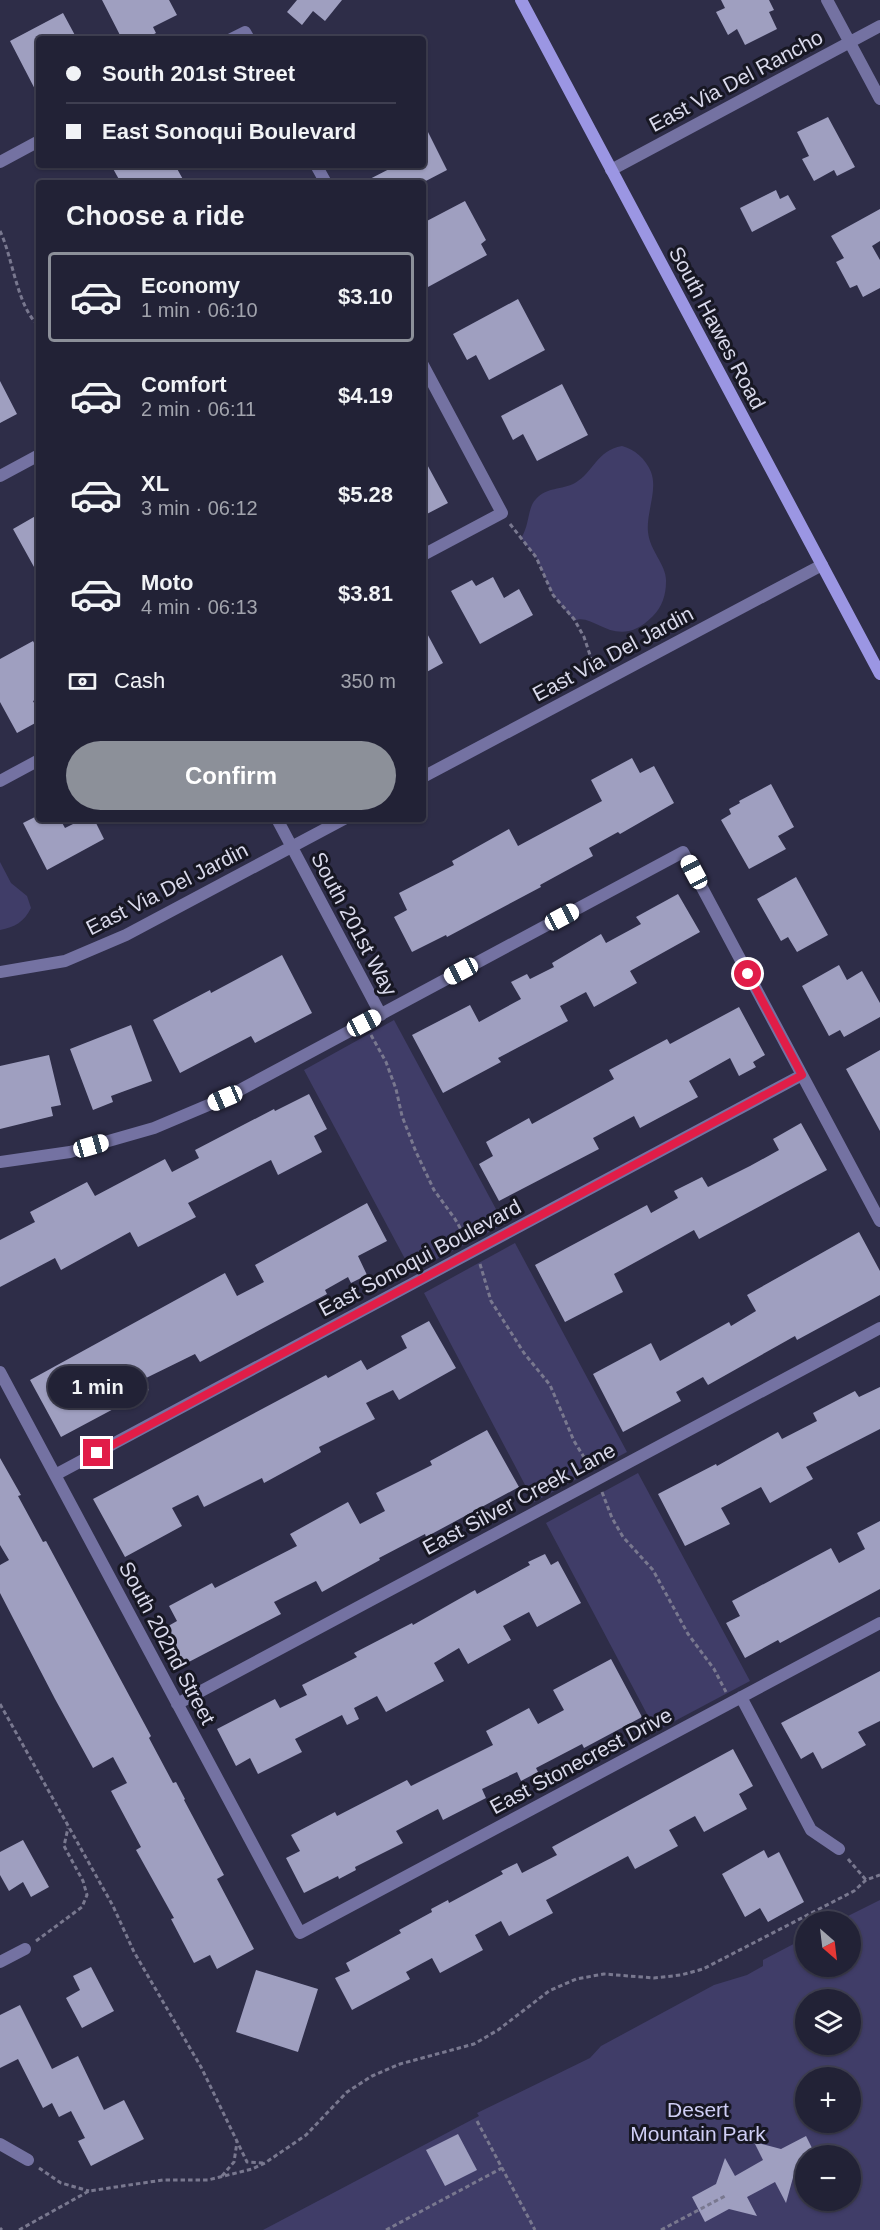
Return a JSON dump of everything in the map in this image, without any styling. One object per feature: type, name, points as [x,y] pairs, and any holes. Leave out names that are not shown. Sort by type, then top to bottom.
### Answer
[{"type":"main road","name":"South Hawes Road","points":[[521,0],[880,674]]},
{"type":"street","points":[[827,0],[880,99]]},
{"type":"street","name":"East Via Del Rancho","points":[[611,170],[880,26]]},
{"type":"street","points":[[0,162],[36,143]]},
{"type":"street","points":[[426,371],[502,513],[426,553]]},
{"type":"street","points":[[0,476],[36,457]]},
{"type":"street","name":"East Via Del Jardin","points":[[426,775],[822,565]]},
{"type":"street","points":[[0,781],[36,762]]},
{"type":"street","name":"South 201st Way","points":[[279,822],[381,1015]]},
{"type":"street","name":"East Via Del Jardin","points":[[0,972],[65,961],[126,935],[338,822]]},
{"type":"street","points":[[0,1162],[70,1152],[154,1128],[225,1098],[683,852],[880,1221]]},
{"type":"street","name":"East Sonoqui Boulevard","points":[[55,1475],[802,1075]]},
{"type":"street","name":"East Silver Creek Lane","points":[[177,1704],[880,1328]]},
{"type":"street","name":"South 202nd Street","points":[[0,1372],[300,1933]]},
{"type":"street","name":"East Stonecrest Drive","points":[[300,1933],[880,1623]]},
{"type":"street","points":[[736,1700],[811,1830],[839,1849]]},
{"type":"street","points":[[0,1962],[26,1949]]},
{"type":"street","points":[[0,2144],[27,2160]]},
{"type":"path","points":[[0,231],[14,266],[21,296],[32,320],[36,323]]},
{"type":"path","points":[[502,513],[536,557],[553,595],[573,619],[584,638],[599,683]]},
{"type":"path","points":[[364,1023],[386,1062],[396,1089],[402,1116],[416,1152],[434,1190],[455,1219],[473,1251],[482,1269],[484,1285],[491,1301],[524,1353],[550,1385],[574,1442],[597,1479],[612,1518],[623,1537],[653,1570],[688,1634],[736,1700]]},
{"type":"path","points":[[0,1704],[113,1906],[134,1952],[201,2067],[247,2162],[265,2163]]},
{"type":"path","points":[[26,1949],[82,1907],[87,1895],[83,1881],[64,1846],[68,1827]]},
{"type":"path","points":[[839,1849],[867,1880]]},
{"type":"path","points":[[20,2230],[89,2191],[164,2180],[208,2180],[252,2169],[265,2163],[306,2135],[347,2092],[372,2076],[400,2064],[474,2044],[498,2030],[549,1991],[576,1979],[604,1974],[654,1978],[703,1970],[854,1891],[867,1880],[880,1875]]},
{"type":"path","points":[[477,2121],[535,2230]]},
{"type":"path","points":[[222,2176],[234,2162],[237,2140]]},
{"type":"path","points":[[27,2160],[61,2183],[89,2191]]},
{"type":"path","points":[[386,2230],[502,2168]]},
{"type":"path","points":[[661,2230],[725,2196]]},
{"type":"green space","points":[[622,446],[639,455],[651,472],[653,494],[648,525],[649,539],[666,576],[665,592],[659,609],[640,627],[628,631],[607,629],[581,619],[574,621],[553,595],[536,557],[521,538],[531,507],[540,495],[575,483],[606,452]]},
{"type":"green space","points":[[0,862],[11,883],[27,896],[31,908],[18,923],[0,930]]},
{"type":"green space","points":[[394,1020],[504,1224],[412,1272],[304,1070]]},
{"type":"green space","points":[[515,1243],[627,1452],[534,1502],[424,1293]]},
{"type":"green space","points":[[638,1473],[750,1681],[656,1731],[546,1523]]},
{"type":"green space","name":"Desert Mountain Park","points":[[880,1900],[880,2230],[263,2230],[479,2116],[477,2113],[590,2058],[601,2046],[714,1985],[747,1975],[763,1966],[763,1960],[795,1943],[795,1977],[861,1977],[861,1911],[858,1911]]},
{"type":"building","points":[[102,0],[169,0],[177,15],[153,27],[156,33],[150,36],[120,36]]},
{"type":"building","points":[[297,0],[342,0],[325,21],[313,11],[302,25],[287,12]]},
{"type":"building","points":[[721,0],[769,0],[774,10],[769,12],[777,29],[745,45],[737,29],[728,35],[716,12],[725,8]]},
{"type":"building","points":[[63,13],[75,36],[36,36],[36,91],[10,41]]},
{"type":"building","points":[[828,117],[855,167],[837,176],[834,170],[814,181],[802,159],[809,156],[797,132]]},
{"type":"building","points":[[426,128],[447,170],[426,181],[368,180],[391,168],[426,168]]},
{"type":"building","points":[[113,168],[177,168],[183,180],[119,180]]},
{"type":"building","points":[[776,190],[780,199],[788,195],[796,209],[752,232],[740,208]]},
{"type":"building","points":[[465,201],[486,240],[481,244],[487,255],[428,287],[426,283],[426,221]]},
{"type":"building","points":[[880,209],[880,241],[872,246],[880,260],[880,288],[863,297],[857,285],[850,288],[836,262],[844,258],[831,236]]},
{"type":"building","points":[[518,299],[545,350],[489,380],[476,355],[467,360],[453,334]]},
{"type":"building","points":[[0,381],[17,414],[0,423]]},
{"type":"building","points":[[562,384],[588,435],[537,461],[523,434],[513,440],[501,416]]},
{"type":"building","points":[[426,463],[448,503],[426,514]]},
{"type":"building","points":[[36,516],[36,571],[13,529]]},
{"type":"building","points":[[493,577],[504,598],[519,589],[533,615],[480,644],[451,591],[472,580],[476,586]]},
{"type":"building","points":[[426,632],[443,663],[426,672]]},
{"type":"building","points":[[33,641],[36,646],[36,700],[33,701],[36,706],[36,723],[17,733],[0,702],[0,659]]},
{"type":"building","points":[[632,758],[640,773],[654,766],[674,803],[620,834],[618,832],[589,848],[593,856],[540,885],[541,887],[447,937],[446,935],[412,952],[394,917],[407,910],[399,893],[454,865],[452,861],[509,829],[518,846],[602,801],[591,780]]},
{"type":"building","points":[[771,784],[794,827],[778,836],[786,849],[749,869],[721,820],[731,814],[729,809],[740,803],[739,801]]},
{"type":"building","points":[[36,816],[36,822],[62,822],[65,828],[77,822],[96,822],[104,839],[47,870],[23,823]]},
{"type":"building","points":[[796,877],[828,935],[797,952],[788,937],[781,941],[757,899]]},
{"type":"building","points":[[678,894],[700,932],[630,971],[637,983],[594,1007],[586,992],[560,1006],[568,1021],[498,1058],[501,1062],[443,1093],[412,1035],[470,1005],[479,1022],[521,999],[511,982],[527,974],[530,979],[554,967],[552,963],[601,934],[606,943],[641,924],[636,917]]},
{"type":"building","points":[[282,955],[312,1013],[255,1043],[251,1036],[180,1073],[153,1020],[210,990],[211,993]]},
{"type":"building","points":[[839,965],[847,980],[862,971],[880,1003],[880,1017],[844,1037],[840,1030],[829,1036],[802,986]]},
{"type":"building","points":[[739,1007],[765,1055],[753,1062],[756,1067],[739,1076],[730,1058],[689,1081],[698,1097],[640,1128],[634,1116],[593,1138],[599,1149],[499,1201],[479,1164],[493,1156],[486,1142],[529,1118],[532,1124],[614,1079],[609,1070],[667,1039],[670,1044]]},
{"type":"building","points":[[131,1025],[152,1081],[111,1096],[113,1102],[93,1110],[70,1049]]},
{"type":"building","points":[[880,1050],[880,1131],[846,1069]]},
{"type":"building","points":[[49,1055],[61,1105],[51,1107],[53,1116],[0,1129],[0,1066]]},
{"type":"building","points":[[309,1094],[327,1129],[314,1136],[322,1152],[278,1175],[271,1160],[188,1203],[196,1217],[138,1247],[130,1232],[61,1270],[55,1258],[0,1287],[0,1240],[35,1222],[30,1212],[87,1182],[95,1196],[165,1159],[172,1172],[199,1158],[195,1150],[274,1109],[275,1111]]},
{"type":"building","points":[[801,1123],[827,1170],[699,1239],[694,1230],[614,1274],[623,1292],[565,1322],[535,1265],[647,1205],[651,1213],[678,1198],[674,1191],[702,1177],[708,1187],[750,1166],[779,1150],[773,1139]]},
{"type":"building","points":[[367,1203],[387,1241],[358,1256],[367,1275],[351,1283],[348,1277],[325,1290],[327,1294],[200,1362],[195,1354],[144,1379],[149,1390],[61,1437],[30,1380],[225,1273],[237,1296],[264,1282],[255,1265]]},
{"type":"building","points":[[859,1232],[880,1271],[880,1295],[797,1340],[795,1336],[708,1385],[703,1377],[676,1392],[681,1401],[623,1432],[593,1374],[651,1343],[660,1361],[729,1322],[731,1326],[756,1311],[747,1295]]},
{"type":"building","points":[[429,1321],[456,1368],[399,1400],[393,1390],[366,1403],[375,1419],[319,1447],[321,1452],[264,1483],[262,1478],[204,1507],[198,1495],[172,1508],[182,1526],[125,1557],[93,1499],[326,1375],[328,1378],[361,1360],[367,1370],[407,1348],[401,1336]]},
{"type":"building","points":[[880,1387],[880,1429],[806,1467],[813,1479],[770,1503],[761,1487],[721,1508],[730,1524],[685,1546],[658,1494],[716,1464],[717,1466],[778,1432],[782,1439],[817,1421],[813,1413],[855,1391],[859,1397]]},
{"type":"building","points":[[487,1430],[519,1487],[426,1537],[425,1534],[379,1558],[380,1560],[322,1592],[316,1581],[274,1602],[281,1614],[183,1665],[163,1629],[177,1621],[169,1606],[212,1583],[215,1588],[297,1546],[290,1534],[348,1502],[360,1524],[385,1511],[376,1493],[432,1465],[430,1461]]},
{"type":"building","points":[[0,1458],[21,1495],[18,1496],[43,1542],[46,1541],[224,1875],[217,1879],[254,1949],[217,1969],[210,1955],[194,1963],[171,1919],[174,1918],[136,1850],[141,1847],[111,1791],[127,1783],[113,1757],[93,1768],[0,1593],[0,1565],[9,1560],[0,1545]]},
{"type":"building","points":[[880,1521],[880,1589],[780,1643],[778,1640],[745,1658],[726,1623],[740,1616],[732,1601],[831,1548],[839,1563],[865,1549],[857,1533]]},
{"type":"building","points":[[545,1554],[551,1565],[558,1561],[581,1603],[537,1627],[529,1612],[503,1626],[511,1640],[468,1664],[459,1648],[434,1663],[444,1681],[386,1712],[377,1696],[354,1708],[359,1719],[347,1725],[342,1715],[295,1739],[302,1752],[258,1774],[250,1758],[236,1766],[217,1729],[275,1699],[280,1708],[307,1695],[302,1685],[357,1657],[354,1653],[412,1623],[413,1625],[475,1590],[477,1594],[530,1565],[528,1562]]},
{"type":"building","points":[[611,1659],[642,1717],[584,1748],[582,1744],[536,1768],[538,1772],[521,1781],[517,1772],[482,1789],[486,1798],[443,1820],[438,1809],[396,1831],[403,1843],[355,1867],[356,1870],[339,1879],[338,1876],[304,1893],[286,1858],[300,1851],[291,1835],[335,1812],[337,1816],[407,1780],[411,1786],[493,1745],[486,1731],[529,1708],[538,1724],[564,1710],[553,1690]]},
{"type":"building","points":[[880,1671],[880,1721],[858,1732],[866,1745],[822,1769],[813,1752],[801,1759],[781,1723]]},
{"type":"building","points":[[733,1749],[753,1786],[739,1794],[747,1809],[704,1832],[695,1816],[669,1830],[678,1846],[635,1869],[628,1856],[546,1900],[553,1913],[509,1936],[501,1921],[475,1935],[483,1950],[440,1973],[432,1958],[406,1972],[410,1979],[352,2010],[335,1978],[350,1971],[346,1963],[401,1933],[399,1930],[432,1912],[431,1909],[448,1900],[449,1903],[503,1874],[501,1871],[517,1863],[522,1873],[557,1855],[552,1847]]},
{"type":"building","points":[[23,1840],[49,1887],[31,1897],[23,1882],[9,1891],[0,1875],[0,1852]]},
{"type":"building","points":[[764,1850],[768,1858],[779,1852],[804,1902],[768,1922],[760,1908],[745,1917],[722,1874]]},
{"type":"building","points":[[91,1967],[114,2011],[82,2028],[66,1998],[80,1990],[73,1976]]},
{"type":"building","points":[[256,1970],[318,1989],[298,2052],[236,2032]]},
{"type":"building","points":[[20,2005],[52,2069],[78,2056],[104,2110],[124,2100],[144,2139],[91,2166],[78,2141],[85,2138],[71,2111],[59,2117],[52,2103],[43,2108],[18,2059],[0,2068],[0,2015]]},
{"type":"building","points":[[458,2134],[477,2170],[445,2186],[426,2150]]},
{"type":"building","points":[[806,2136],[810,2145],[795,2145],[795,2174],[786,2203],[775,2182],[747,2197],[757,2216],[729,2209],[705,2222],[692,2197],[716,2184],[725,2158],[735,2176],[763,2160],[754,2142],[781,2149]]},
{"type":"route","points":[[97,1453],[802,1075],[748,974]]}]
